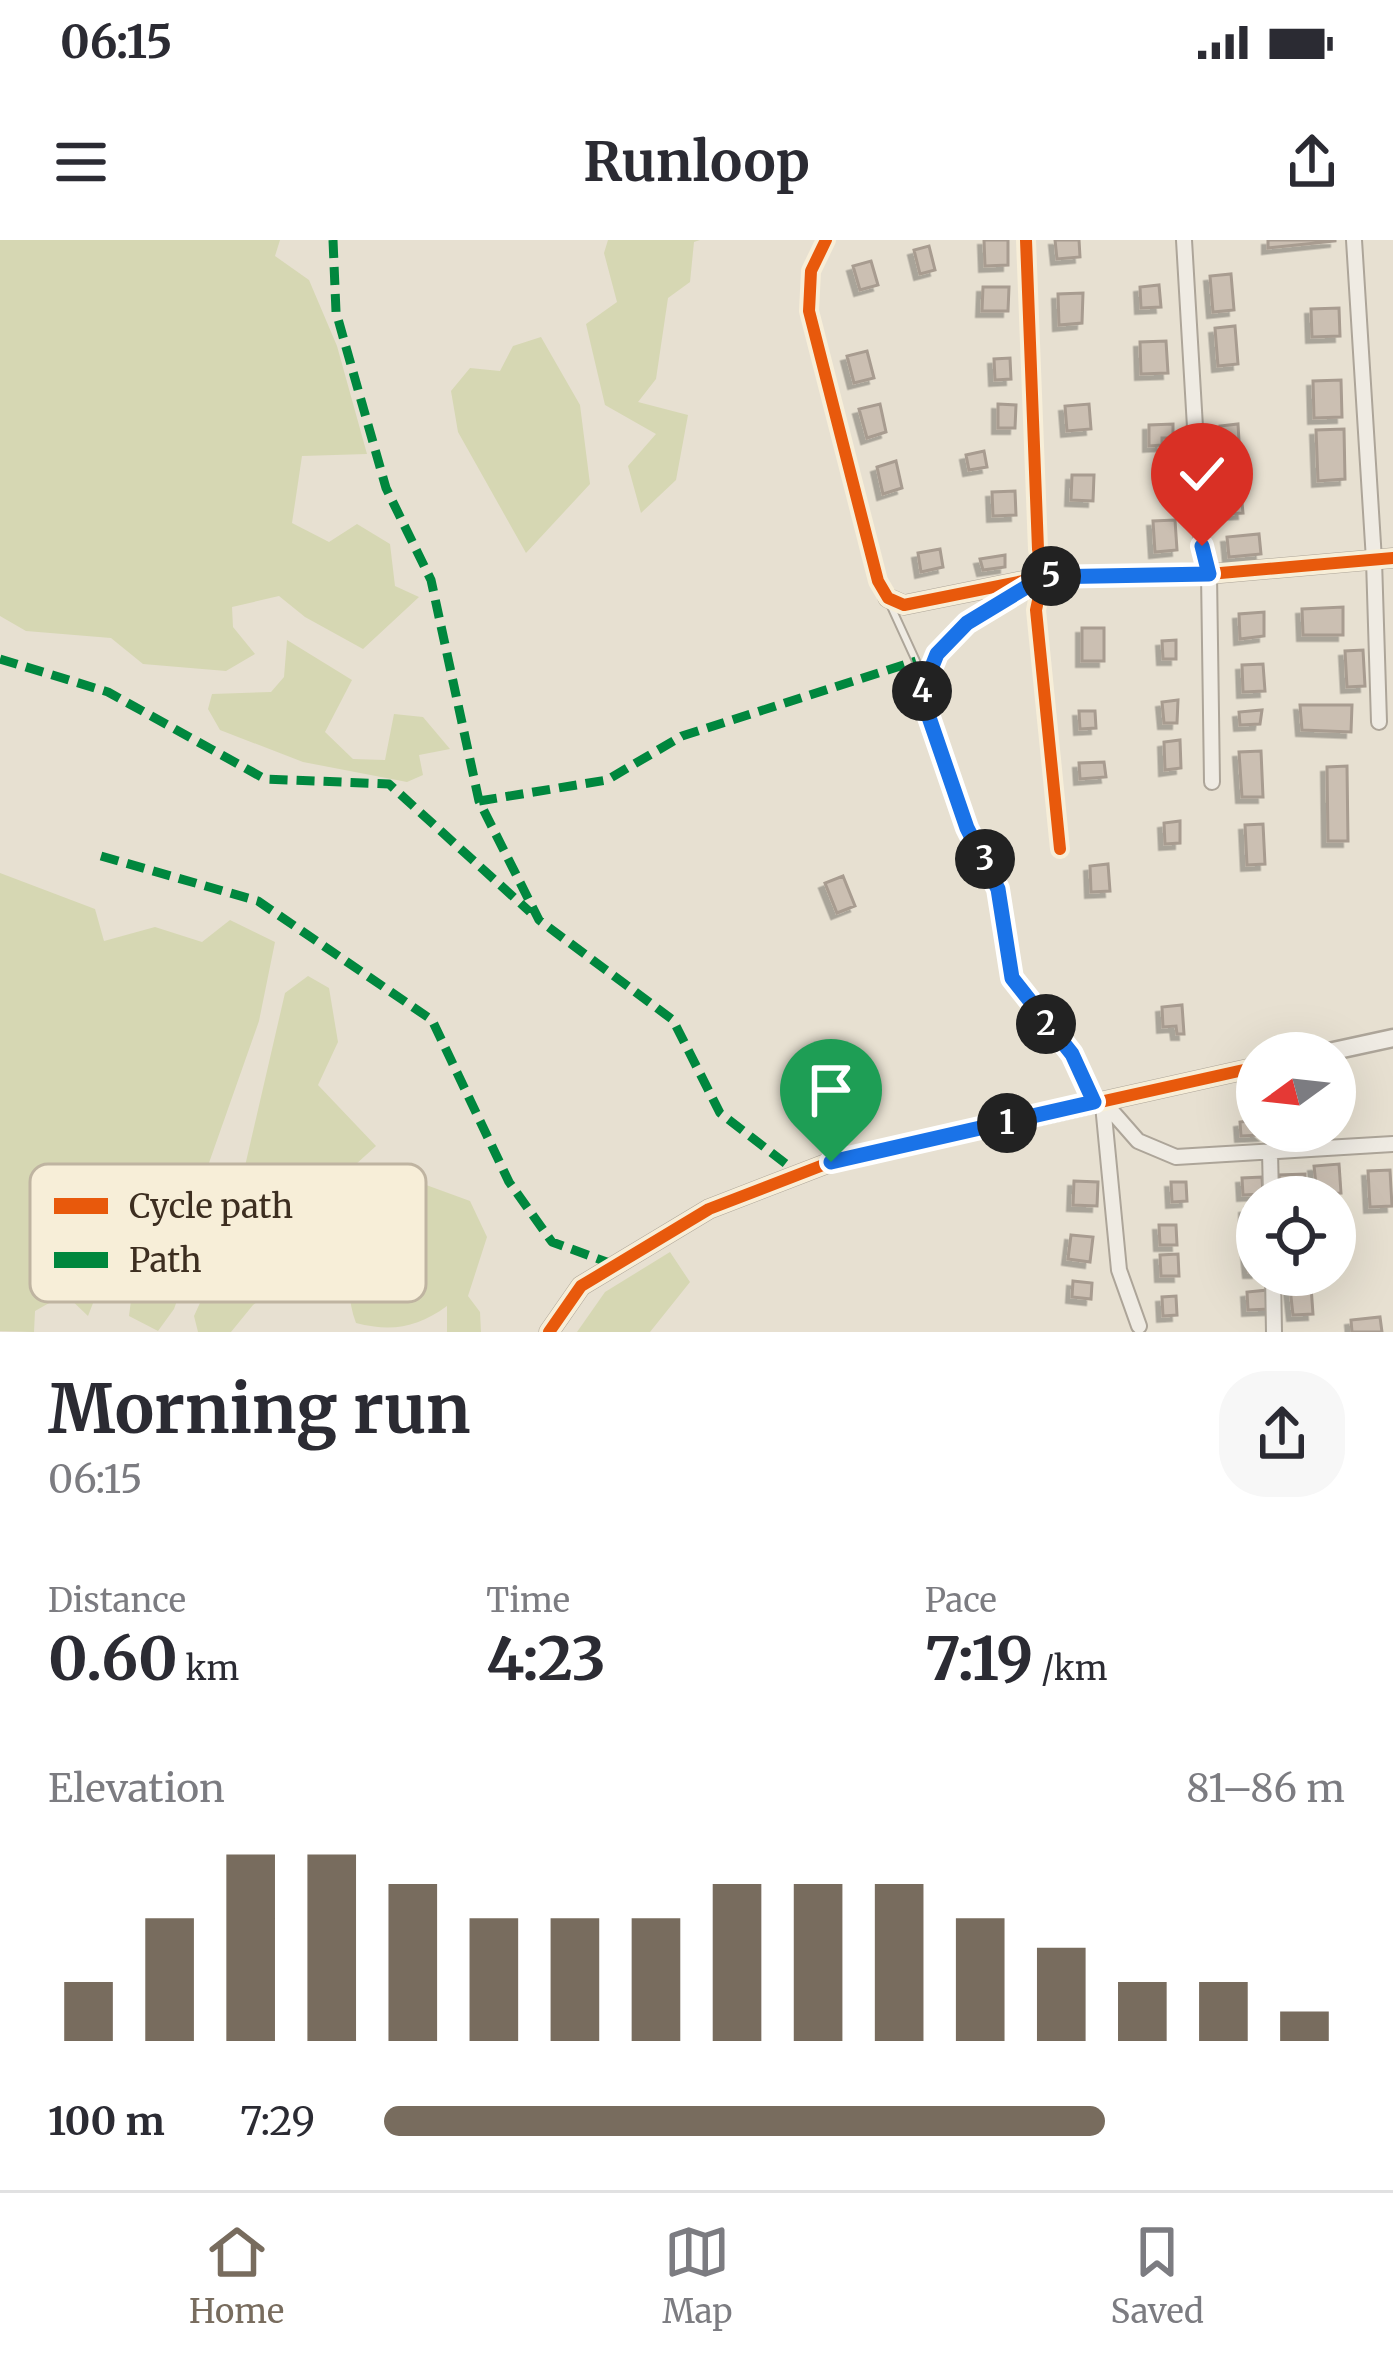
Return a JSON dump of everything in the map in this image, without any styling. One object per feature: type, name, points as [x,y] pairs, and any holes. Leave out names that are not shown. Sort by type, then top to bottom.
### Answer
[{"type":"street","points":[[826,240],[811,271],[809,311],[878,581],[888,598],[904,605],[1043,577],[1209,574],[1383,559]]},
{"type":"street","points":[[1026,240],[1043,577],[1036,610],[1060,849]]},
{"type":"street","points":[[1184,240],[1202,546],[1209,574],[1212,782]]},
{"type":"street","points":[[1354,240],[1383,559],[1378,722]]},
{"type":"street","points":[[1356,1046],[1393,1038]]},
{"type":"street","points":[[549,1332],[581,1286],[709,1209],[831,1162],[1236,1071]]},
{"type":"street","points":[[1098,1101],[1138,1141],[1176,1157],[1254,1152]]},
{"type":"street","points":[[1098,1101],[1119,1270],[1139,1326]]},
{"type":"street","points":[[1356,1146],[1393,1144]]},
{"type":"street","points":[[1273,1296],[1274,1332]]},
{"type":"lane","points":[[921,694],[937,654],[967,623],[1043,577]]},
{"type":"lane","points":[[888,598],[916,661],[921,694],[967,828],[998,889],[1012,978],[1072,1054],[1098,1101]]},
{"type":"lane","points":[[916,661],[937,654]]},
{"type":"green space","points":[[0,240],[280,240],[275,256],[309,280],[337,346],[367,454],[302,456],[292,523],[329,542],[357,524],[390,544],[395,586],[419,597],[363,649],[305,617],[279,596],[232,607],[233,627],[255,654],[226,671],[143,664],[111,638],[26,631],[0,616]]},
{"type":"green space","points":[[608,240],[700,240],[694,242],[690,282],[668,298],[656,379],[638,402],[688,415],[676,480],[641,513],[628,466],[656,434],[605,405],[586,324],[617,302],[604,253]]},
{"type":"green space","points":[[541,337],[580,405],[590,484],[526,553],[458,432],[451,391],[470,368],[500,371],[513,346]]},
{"type":"green space","points":[[287,640],[352,680],[325,732],[353,759],[385,760],[394,714],[423,717],[450,749],[419,755],[423,775],[407,782],[303,762],[220,730],[208,709],[212,694],[271,692],[284,677]]},
{"type":"green space","points":[[0,873],[95,909],[104,941],[155,927],[202,942],[230,920],[275,942],[259,1021],[209,1164],[30,1164],[30,1302],[51,1302],[35,1311],[34,1332],[0,1331]]},
{"type":"green space","points":[[308,976],[329,988],[338,1042],[318,1085],[376,1146],[356,1164],[245,1164],[285,993]]},
{"type":"green space","points":[[426,1185],[470,1201],[487,1237],[468,1296],[480,1312],[481,1332],[447,1332],[447,1306],[403,1326],[381,1327],[356,1323],[351,1302],[426,1302]]},
{"type":"green space","points":[[670,1252],[690,1282],[650,1332],[577,1332],[605,1292]]},
{"type":"green space","points":[[73,1302],[93,1302],[88,1316]]},
{"type":"green space","points":[[131,1302],[177,1302],[158,1331],[129,1316]]},
{"type":"green space","points":[[200,1302],[257,1302],[231,1332],[198,1332],[194,1316]]},
{"type":"building","points":[[984,240],[1008,240],[1008,265],[985,266]]},
{"type":"building","points":[[1055,240],[1079,240],[1080,257],[1057,259]]},
{"type":"building","points":[[1268,240],[1335,240],[1335,241],[1268,248]]},
{"type":"building","points":[[929,246],[935,270],[920,274],[914,250]]},
{"type":"building","points":[[871,261],[878,285],[860,290],[853,266]]},
{"type":"building","points":[[1231,274],[1234,310],[1213,312],[1210,276]]},
{"type":"building","points":[[1159,285],[1161,307],[1141,308],[1140,287]]},
{"type":"building","points":[[983,287],[1009,287],[1008,311],[982,311]]},
{"type":"building","points":[[1083,293],[1082,323],[1059,325],[1058,294]]},
{"type":"building","points":[[1339,308],[1340,336],[1312,337],[1311,309]]},
{"type":"building","points":[[1235,326],[1238,364],[1218,366],[1215,328]]},
{"type":"building","points":[[1166,341],[1168,373],[1141,374],[1140,342]]},
{"type":"building","points":[[867,351],[874,378],[854,383],[847,356]]},
{"type":"building","points":[[1010,358],[1011,379],[995,380],[994,359]]},
{"type":"building","points":[[1341,380],[1342,417],[1314,418],[1313,381]]},
{"type":"building","points":[[880,404],[886,432],[867,438],[859,409]]},
{"type":"building","points":[[998,404],[1016,405],[1015,428],[998,428]]},
{"type":"building","points":[[1089,404],[1091,429],[1067,431],[1065,406]]},
{"type":"building","points":[[1173,424],[1173,438],[1149,446],[1149,425]]},
{"type":"building","points":[[1238,424],[1240,458],[1223,459],[1220,426]]},
{"type":"building","points":[[1344,429],[1345,479],[1318,481],[1316,430]]},
{"type":"building","points":[[984,451],[987,467],[969,470],[966,455]]},
{"type":"building","points":[[896,461],[902,488],[883,494],[877,467]]},
{"type":"building","points":[[1072,475],[1094,475],[1093,501],[1071,500]]},
{"type":"building","points":[[1240,482],[1243,513],[1227,514],[1224,483]]},
{"type":"building","points":[[1015,491],[1016,515],[993,516],[992,492]]},
{"type":"building","points":[[1175,520],[1177,550],[1155,552],[1153,521]]},
{"type":"building","points":[[1259,534],[1261,554],[1229,557],[1227,537]]},
{"type":"building","points":[[940,549],[943,567],[921,572],[918,553]]},
{"type":"building","points":[[1005,555],[1005,567],[983,570],[980,559]]},
{"type":"building","points":[[1343,607],[1343,635],[1303,635],[1302,609]]},
{"type":"building","points":[[1264,612],[1264,636],[1240,639],[1239,614]]},
{"type":"building","points":[[1082,628],[1104,628],[1104,661],[1082,661]]},
{"type":"building","points":[[1176,640],[1176,659],[1163,659],[1162,641]]},
{"type":"building","points":[[1363,650],[1365,686],[1347,687],[1345,651]]},
{"type":"building","points":[[1263,664],[1265,691],[1243,692],[1242,665]]},
{"type":"building","points":[[1178,700],[1177,723],[1164,723],[1162,702]]},
{"type":"building","points":[[1300,705],[1352,705],[1351,732],[1302,730]]},
{"type":"building","points":[[1262,710],[1260,724],[1240,725],[1239,712]]},
{"type":"building","points":[[1079,711],[1095,711],[1096,728],[1080,729]]},
{"type":"building","points":[[1180,740],[1181,768],[1165,770],[1164,742]]},
{"type":"building","points":[[1261,751],[1263,797],[1242,797],[1239,752]]},
{"type":"building","points":[[1104,762],[1106,777],[1080,779],[1079,763]]},
{"type":"building","points":[[1347,766],[1348,841],[1328,841],[1327,767]]},
{"type":"building","points":[[1180,821],[1180,843],[1165,844],[1164,823]]},
{"type":"building","points":[[1263,824],[1265,864],[1247,865],[1245,825]]},
{"type":"building","points":[[1108,864],[1110,891],[1091,892],[1090,866]]},
{"type":"building","points":[[843,876],[855,906],[837,913],[825,883]]},
{"type":"building","points":[[1182,1005],[1184,1034],[1177,1034],[1176,1026],[1163,1027],[1162,1007]]},
{"type":"building","points":[[1339,1164],[1340,1176],[1315,1176],[1314,1166]]},
{"type":"building","points":[[1390,1170],[1392,1206],[1370,1207],[1368,1171]]},
{"type":"building","points":[[1074,1181],[1098,1182],[1097,1206],[1073,1205]]},
{"type":"building","points":[[1171,1182],[1186,1182],[1187,1201],[1172,1202]]},
{"type":"building","points":[[1159,1225],[1176,1225],[1177,1245],[1160,1245]]},
{"type":"building","points":[[1071,1235],[1093,1237],[1090,1262],[1068,1259]]},
{"type":"building","points":[[1178,1254],[1179,1276],[1161,1276],[1160,1255]]},
{"type":"building","points":[[1073,1281],[1092,1283],[1091,1299],[1072,1297]]},
{"type":"building","points":[[1176,1296],[1177,1315],[1163,1316],[1162,1297]]},
{"type":"building","points":[[1247,1296],[1269,1296],[1270,1309],[1248,1310]]},
{"type":"building","points":[[1291,1296],[1312,1296],[1313,1314],[1293,1315]]},
{"type":"building","points":[[1380,1317],[1382,1332],[1352,1332],[1351,1320]]},
{"type":"marked path","points":[[333,240],[336,312],[386,488],[431,580],[479,801],[539,920],[673,1020],[720,1113],[799,1174]]},
{"type":"marked path","points":[[0,659],[108,692],[265,779],[389,784],[530,912]]},
{"type":"marked path","points":[[479,801],[607,780],[682,736],[916,661]]},
{"type":"marked path","points":[[101,856],[258,901],[432,1020],[509,1182],[552,1242],[615,1265]]},
{"type":"cycle path","points":[[826,240],[811,271],[809,311],[878,581],[888,598],[904,605],[1043,577],[1209,574],[1393,558]]},
{"type":"cycle path","points":[[1026,240],[1043,577],[1036,610],[1060,849]]},
{"type":"cycle path","points":[[549,1332],[581,1286],[709,1209],[831,1162],[1236,1072]]},
{"type":"route","points":[[831,1162],[1094,1102],[1072,1054],[1012,978],[998,889],[967,828],[921,694],[937,654],[967,623],[1043,577],[1209,574],[1202,546]]}]
